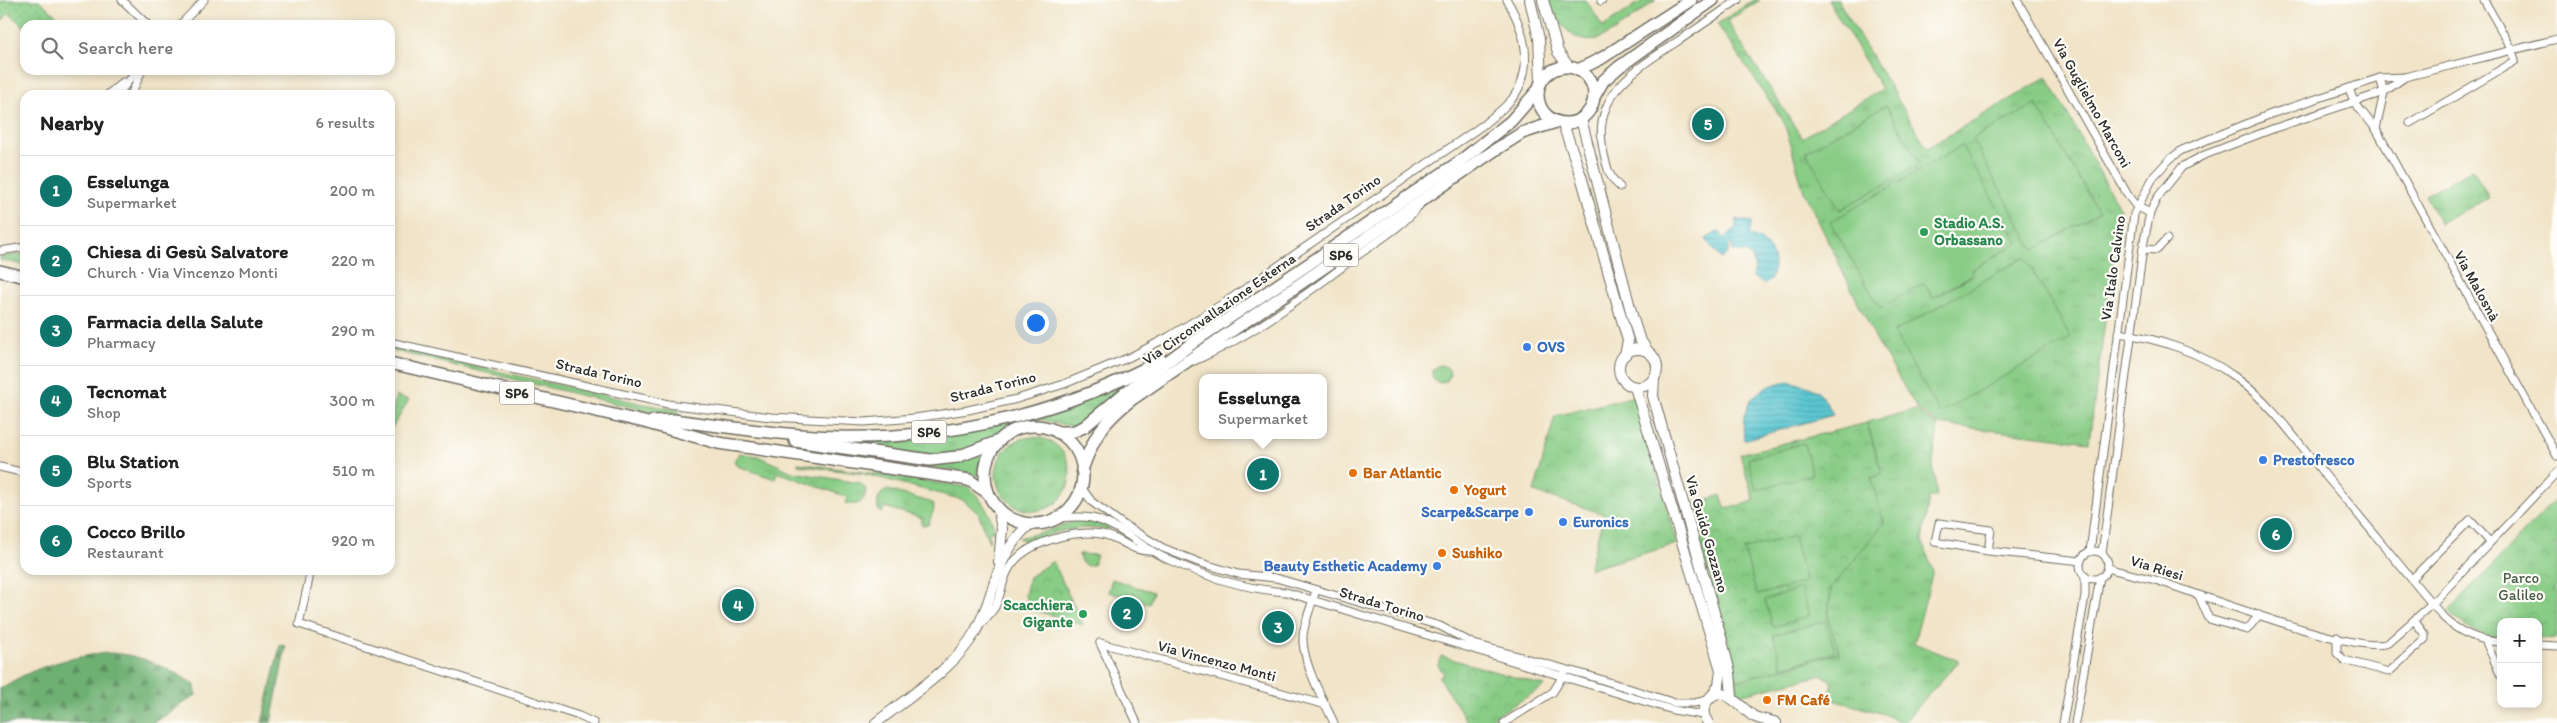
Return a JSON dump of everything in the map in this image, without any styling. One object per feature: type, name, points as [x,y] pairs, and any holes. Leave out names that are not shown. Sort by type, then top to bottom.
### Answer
[{"type":"main road","name":"Via Circonvallazione Esterna","points":[[1057,432],[1072,432],[1084,427],[1126,392],[1198,340],[1459,162],[1511,121],[1553,70],[1573,68],[1602,58],[1691,0]]},
{"type":"main road","points":[[1581,120],[1592,106],[1594,97],[1603,81],[1619,67],[1713,0]]},
{"type":"main road","points":[[1573,68],[1590,82],[1594,97]]},
{"type":"main road","points":[[1539,86],[1537,98],[1543,113],[1560,123]]},
{"type":"main road","name":"Via Circonvallazione Esterna","points":[[1082,470],[1094,438],[1106,422],[1171,371],[1429,194],[1522,133],[1560,123],[1581,120]]},
{"type":"main road","points":[[0,271],[20,275]]},
{"type":"main road","name":"SP6","points":[[644,422],[673,420],[790,434],[838,437],[910,434],[971,426],[1020,415],[1074,398],[1124,378],[1198,340]]},
{"type":"main road","name":"SP6","points":[[395,364],[644,422],[728,444],[969,480],[988,493],[998,508],[1017,521],[1030,524]]},
{"type":"main road","name":"SP6","points":[[644,422],[930,460],[957,457],[999,441],[1018,429],[1029,426],[1040,427],[1057,432],[1072,445],[1079,458],[1082,470],[1081,487],[1073,504],[1058,518]]},
{"type":"main road","name":"SP6","points":[[988,493],[985,468],[990,453],[999,441]]},
{"type":"main road","points":[[1030,524],[1047,522],[1058,518]]},
{"type":"street","points":[[122,0],[143,20]]},
{"type":"street","points":[[185,20],[204,0]]},
{"type":"street","name":"Strada Torino","points":[[395,343],[668,404],[771,417],[864,422],[915,418],[968,410],[1017,399],[1064,384],[1130,357],[1168,337],[1235,295],[1482,125],[1503,108],[1518,88],[1524,65],[1526,41],[1507,0]]},
{"type":"street","points":[[1530,0],[1539,39],[1539,86]]},
{"type":"street","points":[[1543,0],[1558,52],[1573,68]]},
{"type":"street","name":"Via Circonvallazione Esterna","points":[[1644,31],[1681,0]]},
{"type":"street","points":[[1620,186],[1610,178],[1602,145],[1600,127],[1604,108],[1614,92],[1637,68],[1738,0]]},
{"type":"street","name":"Via Guglielmo Marconi","points":[[2017,0],[2136,206]]},
{"type":"street","points":[[2410,123],[2515,61],[2512,50],[2484,0]]},
{"type":"street","name":"Via Italo Calvino","points":[[2090,552],[2128,246],[2136,206],[2154,176],[2170,159],[2182,150],[2262,117],[2380,78],[2405,77],[2557,39]]},
{"type":"street","points":[[113,90],[132,75]]},
{"type":"street","points":[[122,90],[133,75]]},
{"type":"street","points":[[133,90],[140,75]]},
{"type":"street","name":"Via Italo Calvino","points":[[2108,568],[2106,557],[2102,553],[2143,248],[2150,213],[2167,184],[2182,167],[2202,156],[2275,128],[2384,92],[2405,77]]},
{"type":"street","points":[[2376,129],[2384,92],[2380,78]]},
{"type":"street","name":"Via Malosnà","points":[[2349,88],[2354,102],[2376,129],[2557,456]]},
{"type":"street","points":[[1560,123],[1581,176],[1628,341],[1625,355],[1620,365],[1622,377],[1635,386],[1646,385],[1654,379],[1657,365],[1639,338],[1633,319],[1581,120]]},
{"type":"street","points":[[2136,206],[2150,213]]},
{"type":"street","name":"Via Italo Calvino","points":[[2143,248],[2157,250],[2167,239]]},
{"type":"street","points":[[0,251],[20,247]]},
{"type":"street","points":[[2118,334],[2146,338],[2192,354],[2224,370],[2242,383],[2288,431],[2454,628],[2486,642],[2497,642]]},
{"type":"street","points":[[1625,355],[1636,350],[1649,352]]},
{"type":"street","name":"Via Guido Gozzano","points":[[1654,379],[1654,396],[1724,649],[1730,673],[1732,697]]},
{"type":"street","name":"Via Guido Gozzano","points":[[1635,386],[1721,670],[1718,684],[1709,699],[1705,719]]},
{"type":"street","points":[[0,467],[20,472]]},
{"type":"street","points":[[2432,604],[2557,472]]},
{"type":"street","name":"Strada Torino","points":[[1081,487],[1092,502],[1163,548],[1238,574],[1276,578],[1440,626],[1474,644],[1565,669],[1675,704],[1709,699]]},
{"type":"street","points":[[998,508],[1002,537],[998,570]]},
{"type":"street","name":"Strada Torino","points":[[1058,518],[1082,517],[1099,520],[1151,551],[1195,571],[1259,590],[1286,592],[1427,633],[1443,642],[1705,719]]},
{"type":"street","points":[[2412,579],[2470,520],[2490,542]]},
{"type":"street","points":[[1988,551],[1991,530],[1939,523],[1935,542],[1988,551],[2081,561]]},
{"type":"street","points":[[976,631],[998,570],[1013,540],[1030,524]]},
{"type":"street","points":[[876,723],[960,652],[995,606],[1006,575],[1014,562],[1042,544],[1072,534],[1100,534],[1120,540],[1137,552],[1151,551]]},
{"type":"street","points":[[2081,561],[2090,552],[2102,553]]},
{"type":"street","points":[[2081,561],[2082,571],[2086,575],[2092,578],[2100,577]]},
{"type":"street","points":[[2075,723],[2100,577],[2108,568]]},
{"type":"street","name":"Via Riesi","points":[[2108,568],[2155,580],[2259,615],[2336,637],[2381,646],[2388,643],[2432,604]]},
{"type":"street","points":[[310,575],[299,624],[570,712],[594,723]]},
{"type":"street","points":[[2063,723],[2084,606],[2086,575]]},
{"type":"street","points":[[1316,590],[1304,630],[1304,646],[1334,723]]},
{"type":"street","name":"Via Riesi","points":[[2199,596],[2209,619],[2247,630],[2259,615]]},
{"type":"street","points":[[2336,637],[2337,653],[2344,660],[2389,672],[2425,639],[2425,635],[2414,620]]},
{"type":"street","points":[[2486,642],[2497,667]]},
{"type":"street","name":"Via Vincenzo Monti","points":[[1137,723],[1100,643],[1326,705]]},
{"type":"street","points":[[2542,644],[2557,646]]},
{"type":"street","points":[[1504,723],[1553,692],[1563,678],[1565,669]]},
{"type":"street","points":[[1709,699],[1722,694],[1732,697],[1754,716],[1776,723]]},
{"type":"green space","points":[[3,0],[39,0],[61,20],[20,20],[20,23],[9,13],[0,23],[0,4]]},
{"type":"green space","points":[[1549,0],[1586,0],[1603,27],[1643,0],[1656,0],[1606,36],[1589,41],[1574,36],[1567,30],[1556,15]]},
{"type":"green space","points":[[1754,0],[1760,0],[1727,21],[1802,138],[1882,89],[1828,0],[1838,0],[1927,148],[2047,77],[2120,209],[2089,442],[1938,424],[1917,409],[1877,341],[1804,192],[1784,122],[1717,24]],"holes":[[[1971,270],[1973,275],[1933,298],[1924,283]]]},
{"type":"green space","points":[[2036,104],[2099,212],[2034,250],[1972,139]]},
{"type":"green space","points":[[1886,105],[1920,164],[1840,210],[1806,152]]},
{"type":"green space","name":"Stadio A.S. Orbassano","points":[[1962,146],[2018,243],[1971,270],[1973,274],[1933,298],[1924,283],[1880,308],[1830,222]]},
{"type":"green space","points":[[2473,169],[2489,198],[2440,223],[2425,195]]},
{"type":"green space","points":[[20,254],[20,264],[0,260],[0,257]]},
{"type":"green space","points":[[2025,257],[2071,338],[1940,413],[1894,332]]},
{"type":"green space","points":[[395,348],[644,404],[679,410],[679,415],[643,410],[395,351]]},
{"type":"green space","points":[[1441,365],[1447,368],[1450,374],[1447,380],[1441,383],[1435,380],[1432,374],[1435,368]]},
{"type":"green space","points":[[1146,373],[1077,426],[1038,420],[1022,422],[971,448],[948,454],[920,455],[847,445],[847,441],[951,434]]},
{"type":"green space","points":[[396,396],[409,400],[395,423]]},
{"type":"green space","points":[[1635,396],[1677,544],[1589,569],[1604,514],[1534,492],[1555,416]]},
{"type":"green space","points":[[1915,410],[1938,426],[1933,463],[1937,497],[1929,497],[1922,541],[1933,571],[1914,643],[1959,661],[1903,723],[1884,714],[1830,699],[1832,684],[1828,678],[1822,675],[1739,695],[1736,681],[1839,653],[1828,619],[1831,588],[1884,523],[1871,478],[1882,474],[1867,422]]},
{"type":"green space","points":[[1867,423],[1882,474],[1871,478],[1884,523],[1831,588],[1828,619],[1839,653],[1736,681],[1728,641],[1689,505],[1721,495],[1726,509],[1754,501],[1740,454]]},
{"type":"green space","points":[[1033,437],[1054,443],[1064,453],[1070,474],[1064,495],[1054,505],[1033,511],[1012,505],[1002,495],[996,474],[1002,453],[1012,443]]},
{"type":"green space","points":[[1804,443],[1812,474],[1756,490],[1748,459]]},
{"type":"green space","points":[[739,453],[758,456],[792,472],[860,483],[866,489],[864,497],[857,504],[845,503],[847,497],[777,472],[775,479],[737,466],[734,461]]},
{"type":"green space","points":[[982,455],[978,476],[966,472],[917,465],[952,463]]},
{"type":"green space","points":[[798,463],[968,487],[985,507],[995,531],[989,532],[989,542],[978,513],[963,500],[865,474],[798,465]]},
{"type":"green space","points":[[888,490],[933,503],[934,509],[928,525],[921,525],[922,518],[884,507],[882,513],[879,511],[877,505],[879,498],[882,493]]},
{"type":"green space","name":"Parco Galileo","points":[[2557,497],[2557,639],[2542,638],[2542,618],[2497,618],[2497,637],[2471,629],[2448,612]]},
{"type":"green space","points":[[1078,520],[1100,523],[1110,528],[1109,530],[1078,528],[1058,532],[1029,543],[1019,538],[1047,531]]},
{"type":"green space","points":[[1794,536],[1806,582],[1757,595],[1744,549]]},
{"type":"green space","points":[[1079,554],[1097,555],[1093,565],[1087,566],[1081,562]]},
{"type":"green space","points":[[1053,561],[1083,625],[1031,609],[1025,595],[1029,577]]},
{"type":"green space","points":[[1112,579],[1153,592],[1149,604],[1108,592]]},
{"type":"green space","points":[[1801,588],[1809,616],[1773,627],[1765,600]]},
{"type":"green space","points":[[1825,621],[1835,652],[1782,667],[1773,635]]},
{"type":"green space","points":[[280,645],[286,646],[271,723],[262,723]]},
{"type":"green space","points":[[107,653],[131,656],[164,667],[195,685],[196,695],[154,723],[0,723],[0,689],[3,687],[40,668],[79,657]]},
{"type":"green space","points":[[1441,656],[1545,686],[1483,723],[1468,723],[1439,677],[1444,674],[1438,665]]},
{"type":"water","points":[[1736,219],[1752,222],[1749,235],[1762,242],[1771,251],[1774,264],[1773,271],[1771,279],[1764,284],[1753,277],[1755,268],[1752,257],[1745,252],[1733,252],[1732,244],[1729,246],[1728,253],[1721,259],[1706,239],[1719,231],[1724,238],[1736,229]]},
{"type":"water","points":[[1787,381],[1816,390],[1825,400],[1833,415],[1744,440],[1744,417],[1751,400],[1765,388]]},
{"type":"place","name":"Blu Station","points":[[1708,124]]},
{"type":"place","name":"Stadio A.S. Orbassano","points":[[1924,232]]},
{"type":"place","name":"OVS","points":[[1527,347]]},
{"type":"place","name":"Prestofresco","points":[[2263,460]]},
{"type":"place","name":"Bar Atlantic","points":[[1353,473]]},
{"type":"place","name":"Esselunga","points":[[1263,474]]},
{"type":"place","name":"Yogurt","points":[[1454,490]]},
{"type":"place","name":"Scarpe&Scarpe","points":[[1529,512]]},
{"type":"place","name":"Euronics","points":[[1563,522]]},
{"type":"place","name":"Cocco Brillo","points":[[2276,534]]},
{"type":"place","name":"Sushiko","points":[[1442,553]]},
{"type":"place","name":"Beauty Esthetic Academy","points":[[1437,566]]},
{"type":"place","name":"Tecnomat","points":[[738,605]]},
{"type":"place","name":"Chiesa di Gesù Salvatore","points":[[1127,613]]},
{"type":"place","name":"Scacchiera Gigante","points":[[1083,614]]},
{"type":"place","name":"Farmacia della Salute","points":[[1278,627]]},
{"type":"place","name":"FM Café","points":[[1767,700]]}]
